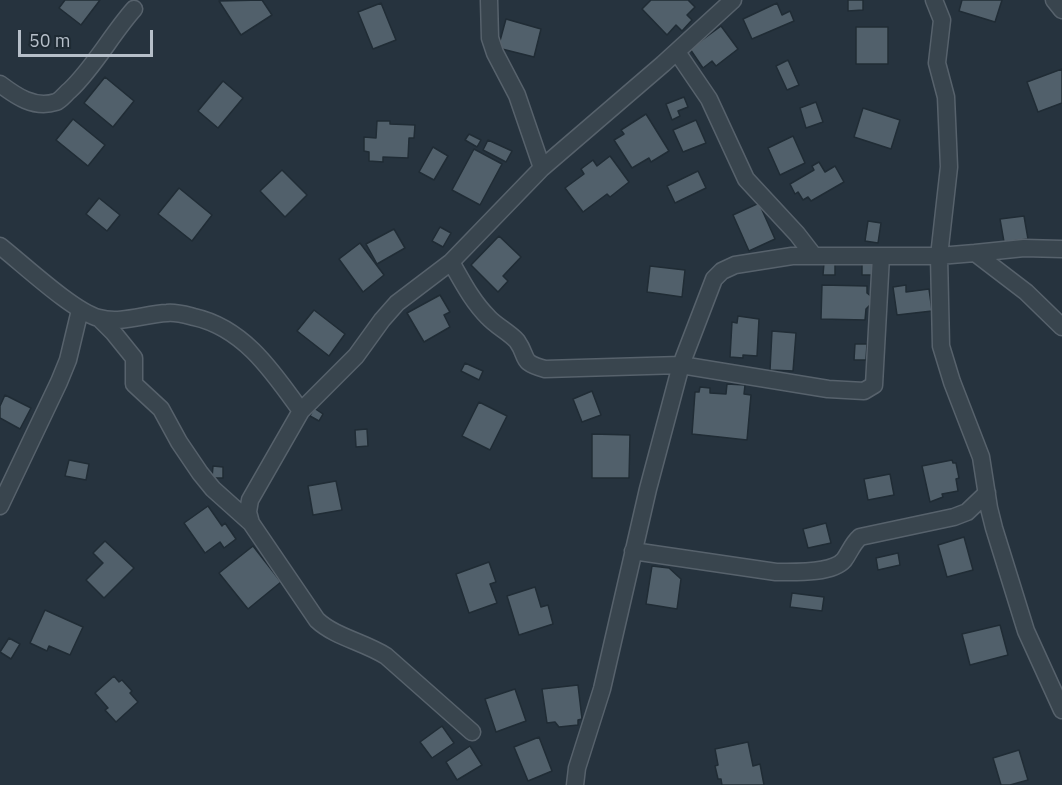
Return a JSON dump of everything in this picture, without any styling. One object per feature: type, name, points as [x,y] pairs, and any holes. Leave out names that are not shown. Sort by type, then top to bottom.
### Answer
[{"type":"street","points":[[489,0],[490,38],[525,114],[542,168]]},
{"type":"street","points":[[251,523],[248,512],[250,500],[301,411],[356,356],[397,303],[451,262],[542,168],[677,52],[733,0]]},
{"type":"street","points":[[934,0],[942,20],[937,63],[946,97],[949,167],[939,256],[941,346],[952,382],[981,457],[994,528],[1026,631],[1062,710]]},
{"type":"street","points":[[1054,0],[1062,10]]},
{"type":"street","points":[[0,84],[19,98],[37,104],[56,102],[85,75],[134,9]]},
{"type":"street","points":[[677,52],[709,99],[746,179],[797,234],[814,256]]},
{"type":"street","points":[[0,246],[80,310],[99,318],[115,320],[169,312],[206,320],[228,330],[244,342],[279,380],[301,411]]},
{"type":"street","points":[[576,785],[577,768],[602,689],[648,489],[681,365],[714,279],[722,271],[735,265],[792,256],[939,256],[1024,248],[1062,249]]},
{"type":"street","points":[[975,253],[1026,292],[1062,327]]},
{"type":"street","points":[[451,262],[474,301],[489,318],[516,340],[527,362],[534,366],[545,369],[681,365],[828,389],[864,391],[874,385],[881,256]]},
{"type":"street","points":[[0,506],[68,360],[80,310]]},
{"type":"street","points":[[99,318],[134,358],[134,384],[161,409],[179,442],[213,489],[251,523],[317,620],[325,627],[371,646],[386,656],[472,732]]},
{"type":"street","points":[[633,551],[776,572],[833,568],[844,560],[852,544],[860,537],[954,517],[967,512],[987,493]]},
{"type":"building","points":[[65,0],[100,0],[81,25],[59,8]]},
{"type":"building","points":[[262,0],[272,15],[241,35],[219,1]]},
{"type":"building","points":[[651,0],[688,0],[695,7],[687,15],[692,20],[682,31],[676,25],[667,35],[642,9]]},
{"type":"building","points":[[848,0],[863,0],[863,10],[848,11]]},
{"type":"building","points":[[962,0],[1002,0],[995,22],[959,11]]},
{"type":"building","points":[[381,3],[396,40],[373,49],[358,12]]},
{"type":"building","points":[[777,3],[782,15],[790,11],[794,21],[752,39],[743,19]]},
{"type":"building","points":[[506,19],[541,29],[534,57],[498,48]]},
{"type":"building","points":[[721,26],[738,49],[716,66],[712,61],[703,68],[690,49]]},
{"type":"building","points":[[856,27],[888,27],[888,64],[856,64]]},
{"type":"building","points":[[788,60],[799,85],[787,90],[776,66]]},
{"type":"building","points":[[1062,69],[1062,103],[1038,112],[1027,82]]},
{"type":"building","points":[[105,77],[134,101],[113,127],[84,103]]},
{"type":"building","points":[[223,81],[243,98],[218,128],[198,111]]},
{"type":"building","points":[[684,97],[688,107],[678,111],[680,116],[672,120],[666,104]]},
{"type":"building","points":[[816,102],[823,122],[806,128],[800,108]]},
{"type":"building","points":[[863,108],[900,120],[891,149],[854,137]]},
{"type":"building","points":[[646,114],[669,151],[651,162],[649,158],[632,168],[614,140],[624,134],[621,130]]},
{"type":"building","points":[[73,119],[105,145],[88,166],[56,140]]},
{"type":"building","points":[[696,120],[706,143],[683,152],[673,130]]},
{"type":"building","points":[[377,121],[415,125],[414,138],[409,138],[408,158],[383,157],[383,162],[369,161],[369,152],[364,151],[364,137],[376,138]]},
{"type":"building","points":[[469,134],[481,140],[477,147],[465,140]]},
{"type":"building","points":[[793,136],[805,163],[780,175],[768,148]]},
{"type":"building","points":[[488,140],[512,151],[506,162],[483,150]]},
{"type":"building","points":[[433,147],[448,156],[434,180],[419,172]]},
{"type":"building","points":[[474,149],[502,164],[480,205],[452,190]]},
{"type":"building","points":[[610,156],[629,182],[610,197],[607,194],[583,212],[565,188],[584,174],[581,169],[593,160],[597,166]]},
{"type":"building","points":[[819,162],[825,172],[835,166],[844,182],[811,201],[808,197],[803,200],[798,192],[795,194],[790,184],[814,170],[812,166]]},
{"type":"building","points":[[282,170],[307,195],[285,217],[260,191]]},
{"type":"building","points":[[698,171],[706,188],[675,203],[667,186]]},
{"type":"building","points":[[179,188],[212,215],[192,241],[158,214]]},
{"type":"building","points":[[99,198],[120,215],[107,231],[86,214]]},
{"type":"building","points":[[759,203],[775,239],[749,251],[733,215]]},
{"type":"building","points":[[1024,216],[1028,239],[1004,242],[1000,219]]},
{"type":"building","points":[[868,221],[881,223],[878,243],[865,241]]},
{"type":"building","points":[[440,227],[451,233],[443,247],[432,241]]},
{"type":"building","points":[[394,229],[405,248],[377,264],[366,244]]},
{"type":"building","points":[[499,236],[521,257],[503,276],[508,281],[498,292],[471,265]]},
{"type":"building","points":[[360,243],[384,275],[363,292],[339,259]]},
{"type":"building","points":[[824,263],[835,264],[835,275],[823,275]]},
{"type":"building","points":[[862,263],[873,263],[873,275],[862,275]]},
{"type":"building","points":[[650,266],[685,270],[682,297],[647,292]]},
{"type":"building","points":[[822,285],[867,286],[867,293],[872,297],[871,304],[866,309],[865,320],[821,319]]},
{"type":"building","points":[[906,285],[906,292],[929,289],[932,311],[897,315],[893,287]]},
{"type":"building","points":[[440,295],[450,312],[444,315],[450,327],[424,342],[407,313]]},
{"type":"building","points":[[314,310],[345,334],[329,356],[297,331]]},
{"type":"building","points":[[738,316],[759,319],[757,356],[730,357],[732,322],[737,323]]},
{"type":"building","points":[[772,331],[796,333],[793,371],[770,370]]},
{"type":"building","points":[[855,344],[867,344],[866,360],[854,360]]},
{"type":"building","points":[[465,363],[483,371],[479,380],[461,371]]},
{"type":"building","points":[[727,384],[745,385],[744,394],[751,395],[747,440],[692,434],[695,392],[699,392],[700,387],[710,388],[710,393],[726,394]]},
{"type":"building","points":[[592,391],[601,415],[582,422],[573,399]]},
{"type":"building","points":[[5,395],[31,408],[20,429],[0,418],[0,406]]},
{"type":"building","points":[[479,402],[507,416],[490,450],[462,436]]},
{"type":"building","points":[[314,408],[323,414],[319,421],[310,416]]},
{"type":"building","points":[[367,429],[368,446],[356,447],[355,430]]},
{"type":"building","points":[[592,434],[630,435],[629,478],[592,478]]},
{"type":"building","points":[[69,460],[89,464],[86,480],[65,476]]},
{"type":"building","points":[[952,460],[956,463],[959,478],[956,479],[958,491],[942,494],[943,497],[930,502],[922,466]]},
{"type":"building","points":[[213,466],[223,467],[223,478],[212,478]]},
{"type":"building","points":[[890,474],[894,495],[868,500],[864,479]]},
{"type":"building","points":[[336,481],[342,510],[313,515],[308,486]]},
{"type":"building","points":[[208,506],[222,526],[225,523],[236,539],[224,548],[220,542],[205,553],[184,523]]},
{"type":"building","points":[[826,523],[831,543],[808,548],[803,529]]},
{"type":"building","points":[[964,537],[973,570],[947,577],[938,545]]},
{"type":"building","points":[[105,541],[134,568],[104,598],[86,580],[103,563],[93,553]]},
{"type":"building","points":[[253,546],[281,582],[248,609],[219,573]]},
{"type":"building","points":[[898,553],[900,565],[878,570],[876,558]]},
{"type":"building","points":[[489,562],[496,582],[490,584],[497,603],[469,613],[456,574]]},
{"type":"building","points":[[652,566],[669,568],[681,579],[677,609],[646,604]]},
{"type":"building","points":[[535,587],[541,607],[548,605],[553,624],[519,635],[507,596]]},
{"type":"building","points":[[792,593],[824,597],[822,611],[790,607]]},
{"type":"building","points":[[45,610],[83,627],[70,655],[49,646],[47,651],[30,643]]},
{"type":"building","points":[[1000,625],[1008,655],[970,665],[962,634]]},
{"type":"building","points":[[9,638],[20,644],[11,659],[0,652]]},
{"type":"building","points":[[114,676],[119,682],[122,680],[138,702],[116,722],[105,710],[108,708],[95,693]]},
{"type":"building","points":[[578,685],[582,719],[578,720],[578,725],[559,727],[555,722],[547,723],[542,689]]},
{"type":"building","points":[[515,689],[526,721],[496,732],[485,699]]},
{"type":"building","points":[[442,726],[454,743],[432,758],[420,742]]},
{"type":"building","points":[[539,737],[552,771],[528,781],[514,747]]},
{"type":"building","points":[[748,742],[753,766],[760,764],[764,785],[722,785],[715,766],[718,765],[715,749]]},
{"type":"building","points":[[470,746],[482,765],[457,780],[446,762]]},
{"type":"building","points":[[1019,750],[1028,780],[1001,785],[993,758]]}]
